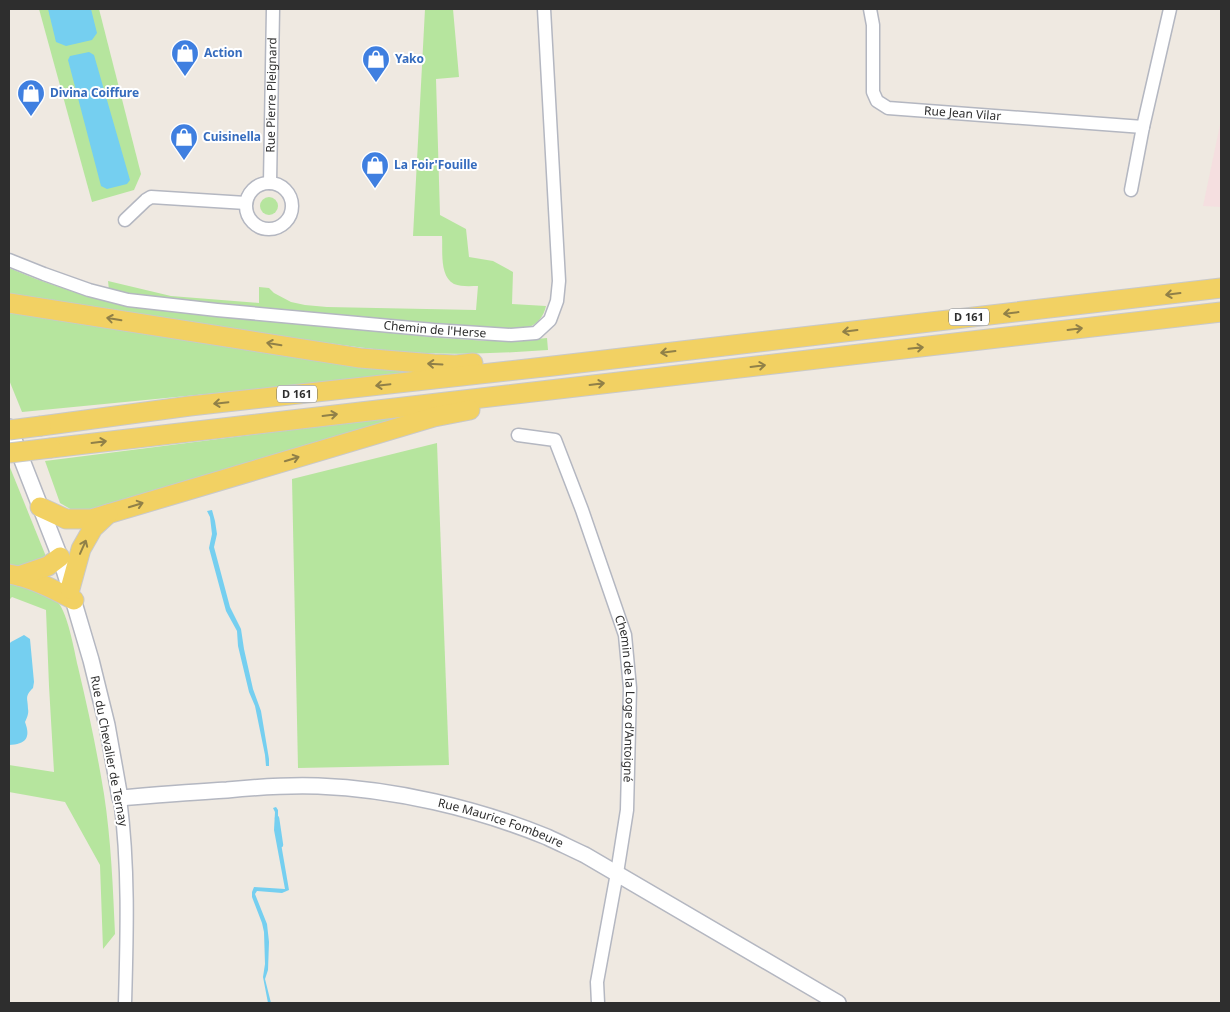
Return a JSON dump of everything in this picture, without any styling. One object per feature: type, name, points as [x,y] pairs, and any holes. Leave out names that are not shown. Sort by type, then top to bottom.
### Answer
[{"type":"main road","name":"D 161","points":[[9,429],[190,406],[553,366],[1221,288]]},
{"type":"main road","points":[[9,303],[360,358],[456,365],[522,359],[553,366]]},
{"type":"main road","name":"D 161","points":[[9,453],[1221,312]]},
{"type":"main road","points":[[40,507],[66,519],[91,519],[434,417],[510,402],[549,390]]},
{"type":"main road","points":[[14,575],[72,595],[81,549],[93,528],[109,514]]},
{"type":"main road","points":[[14,575],[48,566],[60,556]]},
{"type":"street","name":"Rue Pierre Pleignard","points":[[270,183],[273,9]]},
{"type":"street","name":"Chemin de l'Herse","points":[[9,260],[89,290],[128,300],[434,330],[510,335],[536,333],[550,320],[557,301],[559,281],[544,9]]},
{"type":"street","name":"Rue Jean Vilar","points":[[870,9],[873,25],[873,92],[878,102],[888,108],[1144,127]]},
{"type":"street","points":[[1131,190],[1170,9]]},
{"type":"street","points":[[270,183],[283,187],[288,192],[292,205],[288,219],[276,228],[269,229],[254,223],[250,218],[246,203],[252,190],[257,186],[270,183]]},
{"type":"street","points":[[124,220],[152,197],[246,203]]},
{"type":"street","name":"Rue du Chevalier de Ternay","points":[[9,429],[60,556],[91,660],[107,726],[125,834],[128,935],[125,1003]]},
{"type":"street","name":"Chemin de la Loge d'Antoigné","points":[[518,435],[555,440],[582,510],[625,635],[630,688],[626,810],[617,873],[597,982],[598,1003]]},
{"type":"street","name":"Rue Maurice Fombeure","points":[[120,798],[256,788],[316,786],[364,789],[412,797],[457,808],[546,837],[585,855],[838,1003]]},
{"type":"shaded area","points":[[1221,120],[1221,207],[1203,206]]},
{"type":"green space","points":[[39,9],[99,9],[141,174],[134,190],[92,202]]},
{"type":"green space","points":[[425,9],[453,9],[459,77],[436,79],[440,215],[466,229],[469,257],[493,261],[513,272],[512,304],[546,306],[538,322],[524,328],[489,329],[259,308],[135,295],[109,290],[108,281],[171,296],[259,303],[259,287],[269,288],[274,293],[291,302],[305,305],[476,310],[478,286],[454,284],[446,275],[443,262],[442,236],[413,236]]},
{"type":"green space","points":[[265,197],[273,197],[278,202],[276,213],[265,215],[260,210],[260,202]]},
{"type":"green space","points":[[9,268],[77,293],[122,304],[172,311],[441,338],[516,341],[547,338],[548,350],[501,353],[422,353],[333,344],[186,323],[9,296]]},
{"type":"green space","points":[[9,309],[444,369],[22,412],[9,380]]},
{"type":"green space","points":[[423,413],[93,512],[72,510],[60,503],[45,461]]},
{"type":"green space","points":[[437,443],[449,765],[298,768],[292,479]]},
{"type":"green space","points":[[9,465],[47,559],[9,569]]},
{"type":"green space","points":[[9,581],[36,590],[56,601],[63,611],[71,635],[89,714],[104,794],[108,829],[115,934],[103,949],[100,865],[65,802],[9,792],[9,765],[54,772],[46,610],[12,597],[9,600]]},
{"type":"water","points":[[48,9],[91,9],[97,33],[92,40],[66,46],[56,42]]},
{"type":"water","points":[[89,52],[94,55],[130,180],[127,184],[107,189],[101,186],[68,60],[70,56]]},
{"type":"water","points":[[212,510],[217,534],[214,547],[230,607],[241,629],[253,689],[261,711],[269,766],[266,766],[255,706],[249,692],[238,646],[237,631],[226,611],[209,548],[212,534],[210,517],[207,511]]},
{"type":"water","points":[[24,635],[30,639],[34,682],[27,698],[28,712],[25,722],[27,736],[23,742],[9,745],[9,644]]},
{"type":"water","points":[[276,807],[278,810],[278,826],[289,890],[282,893],[257,891],[255,894],[267,924],[269,942],[268,970],[265,979],[271,1003],[268,1003],[263,977],[265,964],[264,932],[252,892],[254,887],[285,889],[274,830],[275,812],[273,808]]},
{"type":"waterway","points":[[277,818],[281,845]]},
{"type":"place","name":"Action","points":[[185,77]]},
{"type":"place","name":"Yako","points":[[376,83]]},
{"type":"place","name":"Divina Coiffure","points":[[31,117]]},
{"type":"place","name":"Cuisinella","points":[[184,161]]},
{"type":"place","name":"La Foir'Fouille","points":[[375,189]]}]
